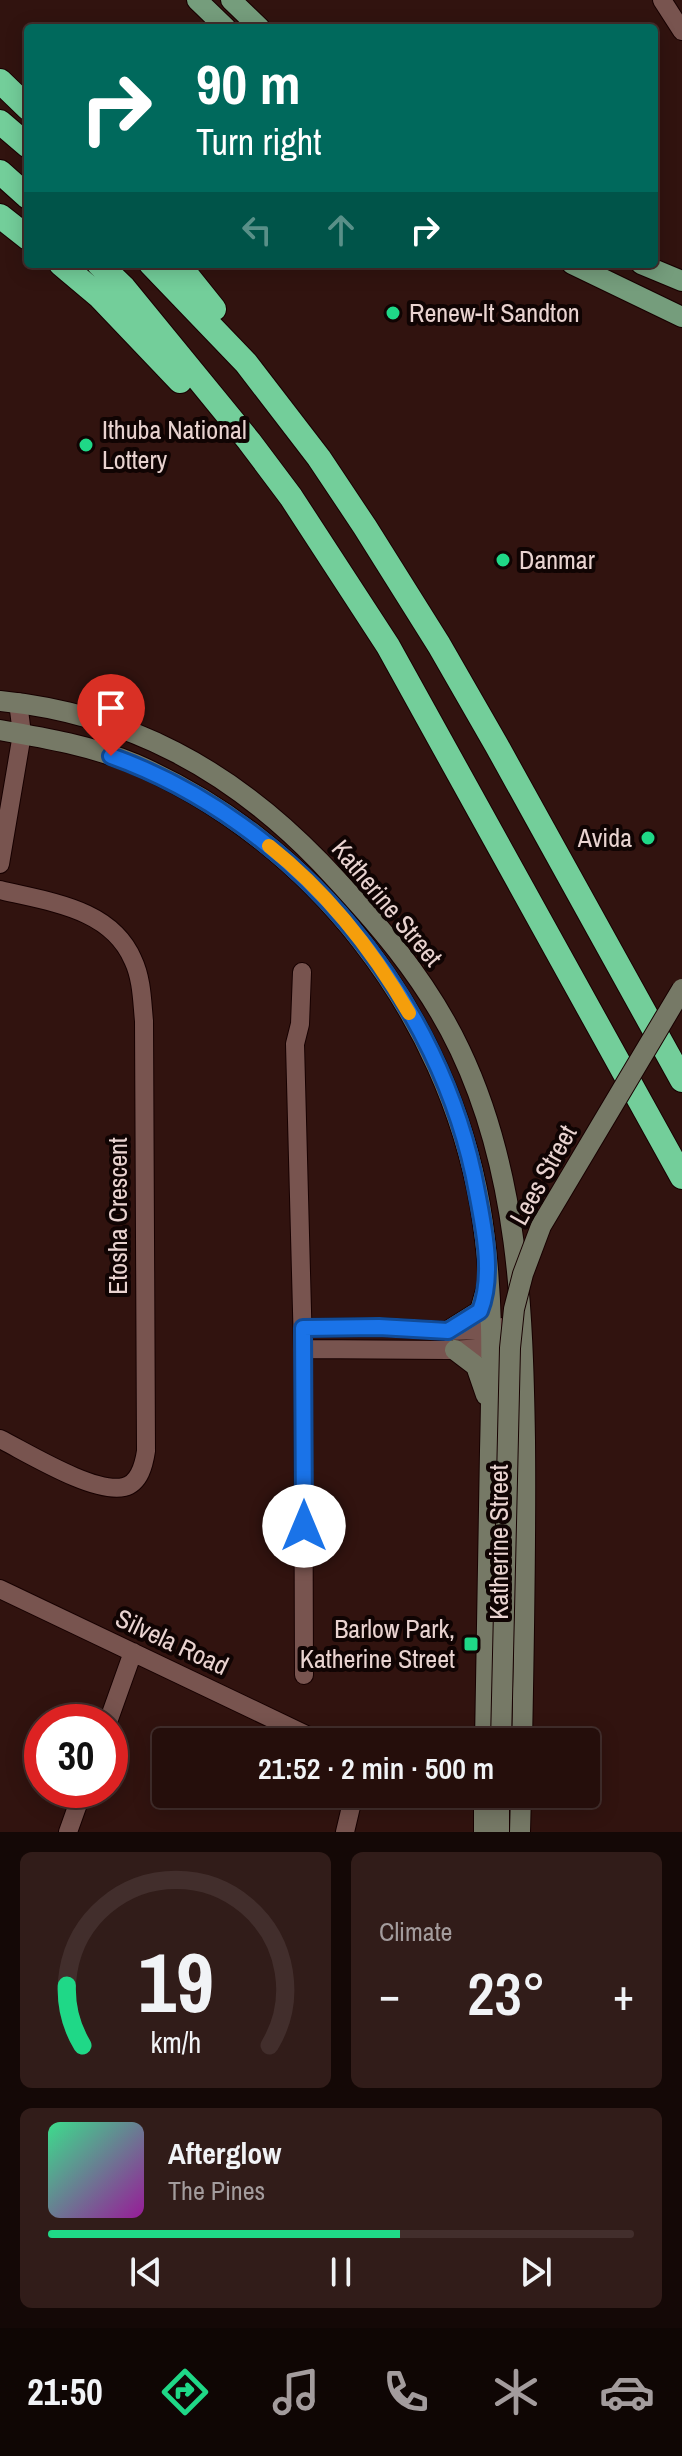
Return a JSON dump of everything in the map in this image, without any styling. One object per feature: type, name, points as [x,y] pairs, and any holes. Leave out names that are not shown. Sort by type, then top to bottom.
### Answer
[{"type":"highway","points":[[0,81],[24,104]]},
{"type":"highway","points":[[0,122],[24,143]]},
{"type":"highway","points":[[0,172],[24,193]]},
{"type":"highway","points":[[0,216],[24,235]]},
{"type":"highway","points":[[66,268],[99,296],[208,410],[234,424]]},
{"type":"highway","points":[[103,268],[124,288],[291,497],[388,646],[682,1177]]},
{"type":"highway","points":[[155,268],[237,351],[319,458],[439,645],[682,1080]]},
{"type":"highway","points":[[181,268],[218,314],[237,351]]},
{"type":"main road","points":[[197,0],[222,24]]},
{"type":"main road","points":[[231,0],[256,24]]},
{"type":"main road","points":[[580,268],[682,317]]},
{"type":"main road","points":[[672,274],[682,281]]},
{"type":"main road","name":"Katherine Street","points":[[9,702],[92,719],[148,737],[233,785],[271,814],[357,901],[397,949],[432,999],[460,1049],[496,1153],[509,1209],[524,1343],[526,1536],[522,1728]]},
{"type":"main road","name":"Katherine Street","points":[[0,730],[88,748],[134,764],[182,788],[255,835],[300,871],[330,902],[361,940],[406,1006],[459,1118],[480,1209],[492,1340],[485,1728]]},
{"type":"main road","name":"Lees Street","points":[[501,1728],[509,1357],[518,1292],[549,1212],[682,989]]},
{"type":"main road","points":[[487,1286],[480,1311],[451,1340],[480,1373],[491,1422]]},
{"type":"main road","points":[[484,1808],[484,1832]]},
{"type":"main road","points":[[499,1808],[499,1832]]},
{"type":"main road","points":[[520,1832],[521,1808]]},
{"type":"street","points":[[671,11],[682,31]]},
{"type":"street","points":[[0,864],[22,734],[9,702]]},
{"type":"street","name":"Etosha Crescent","points":[[0,890],[63,905],[96,918],[124,943],[138,974],[144,1021],[146,1451],[139,1475],[132,1483],[123,1487],[108,1487],[78,1477],[0,1439]]},
{"type":"street","points":[[302,972],[300,1024],[295,1044],[303,1328],[304,1675]]},
{"type":"street","points":[[492,1340],[521,1322]]},
{"type":"street","points":[[303,1328],[379,1327],[451,1340]]},
{"type":"street","points":[[303,1349],[451,1340],[524,1343]]},
{"type":"street","name":"Silvela Road","points":[[0,1589],[292,1728]]},
{"type":"street","points":[[114,1704],[133,1652]]},
{"type":"street","points":[[68,1832],[77,1808]]},
{"type":"street","points":[[345,1832],[351,1808]]},
{"type":"slow traffic","points":[[269,846],[300,871],[330,902],[361,940],[409,1013]]},
{"type":"place","name":"Renew-It Sandton","points":[[393,313]]},
{"type":"place","name":"Ithuba National Lottery","points":[[86,445]]},
{"type":"place","name":"Danmar","points":[[503,560]]},
{"type":"place","name":"Avida","points":[[648,838]]},
{"type":"place","name":"Barlow Park, Katherine Street","points":[[471,1644]]},
{"type":"route","points":[[111,756],[182,788],[255,835],[300,871],[330,902],[361,940],[413,1019],[459,1118],[470,1160],[480,1209],[487,1275],[480,1311],[448,1331],[379,1327],[303,1328],[304,1526]]}]
